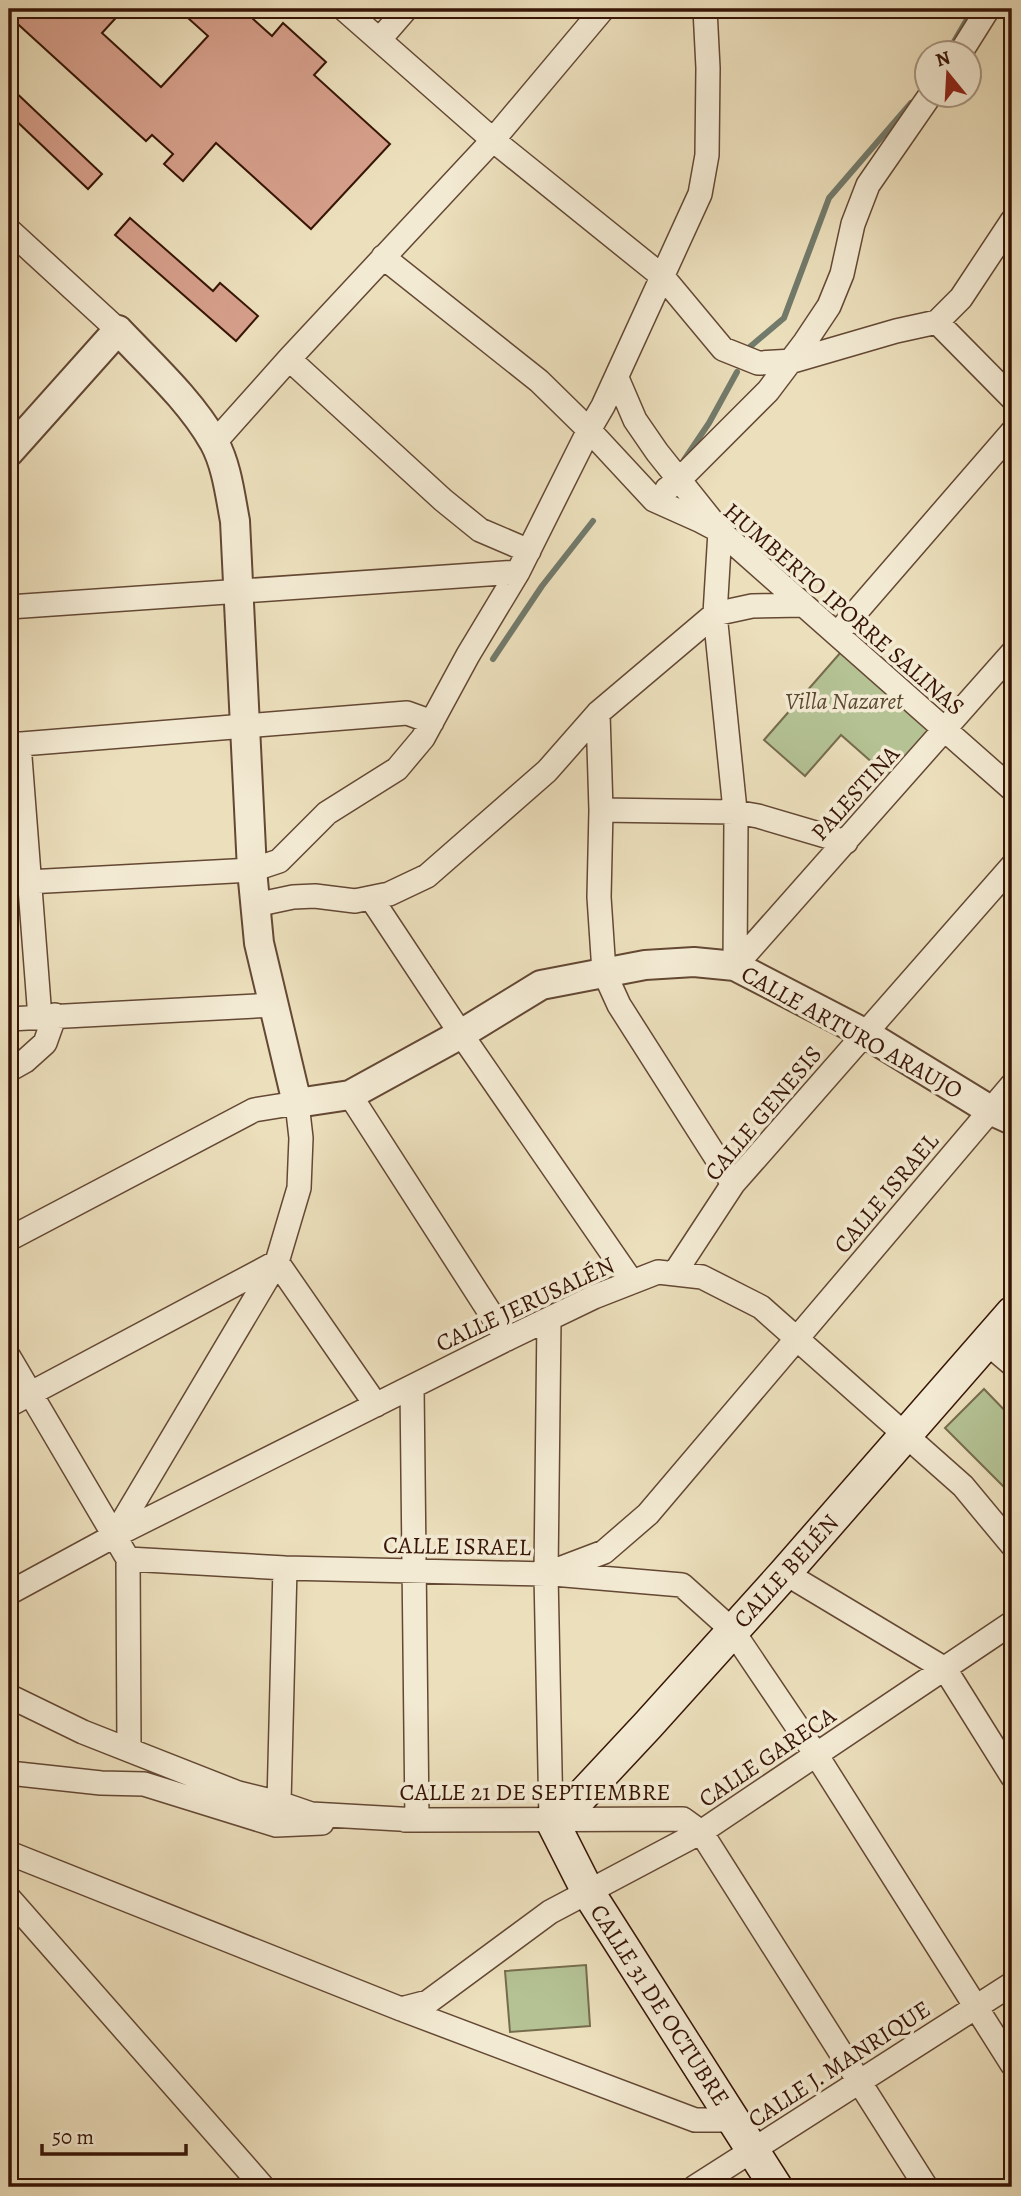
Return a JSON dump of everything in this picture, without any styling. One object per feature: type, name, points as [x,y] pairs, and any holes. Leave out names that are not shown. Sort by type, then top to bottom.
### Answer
[{"type":"main road","name":"CALLE BELÉN","points":[[551,1819],[577,1801],[648,1725],[1012,1314]]},
{"type":"main road","name":"CALLE 31 DE OCTUBRE","points":[[551,1819],[587,1892],[776,2187]]},
{"type":"street","points":[[344,9],[493,140],[663,277],[723,349],[758,363],[790,362],[937,322],[961,298],[1012,221]]},
{"type":"street","points":[[380,39],[406,9]]},
{"type":"street","points":[[214,443],[493,140],[603,9]]},
{"type":"street","points":[[19,882],[252,870],[279,861],[327,813],[397,769],[423,738],[468,655],[519,572],[617,378],[700,194],[707,155],[708,68],[705,9]]},
{"type":"street","points":[[970,38],[988,9]]},
{"type":"street","points":[[654,500],[679,480],[768,391],[829,306],[842,274],[853,224],[868,185],[921,108]]},
{"type":"street","points":[[10,234],[118,330],[180,396],[214,443],[225,469],[235,521],[252,870],[259,943],[297,1102],[301,1138],[299,1188],[277,1262],[114,1536]]},
{"type":"street","name":"HUMBERTO IPORRE SALINAS","points":[[383,257],[539,381],[654,500],[720,531],[1012,789]]},
{"type":"street","points":[[937,322],[1012,398]]},
{"type":"street","points":[[9,452],[118,330]]},
{"type":"street","points":[[289,359],[452,508],[480,530],[529,551]]},
{"type":"street","points":[[617,378],[635,420],[720,531],[715,614],[736,812],[734,966]]},
{"type":"street","points":[[837,634],[1012,432]]},
{"type":"street","points":[[9,607],[519,572]]},
{"type":"street","points":[[255,905],[293,897],[315,896],[355,901],[390,894],[427,876],[547,771],[598,713],[715,614],[752,606],[804,605]]},
{"type":"street","name":"PALESTINA","points":[[734,966],[1012,653]]},
{"type":"street","points":[[9,1070],[25,1061],[45,1043],[47,1016],[19,882],[14,745],[407,713],[432,722]]},
{"type":"street","points":[[598,713],[601,810],[599,897],[604,972],[619,1005],[733,1184]]},
{"type":"street","points":[[601,810],[736,812],[846,842]]},
{"type":"street","name":"CALLE GENESIS","points":[[674,1273],[733,1184],[1012,866]]},
{"type":"street","points":[[371,898],[632,1282]]},
{"type":"street","name":"CALLE ARTURO ARAUJO","points":[[350,1095],[461,1034],[541,985],[645,965],[694,962],[734,966],[866,1034],[1001,1115]]},
{"type":"street","points":[[9,1019],[274,1005]]},
{"type":"street","name":"CALLE ISRAEL","points":[[128,1559],[285,1568],[546,1574],[604,1552],[648,1514],[797,1339],[1001,1115],[1012,1085]]},
{"type":"street","points":[[9,1238],[254,1111],[350,1095],[507,1339]]},
{"type":"street","points":[[9,1405],[277,1262]]},
{"type":"street","points":[[277,1262],[376,1405]]},
{"type":"street","name":"CALLE JERUSALÉN","points":[[9,1593],[114,1536],[507,1339],[594,1297],[658,1272],[702,1277],[761,1307],[962,1486],[1012,1545]]},
{"type":"street","points":[[549,1319],[546,1574],[551,1819]]},
{"type":"street","points":[[986,1342],[1012,1364]]},
{"type":"street","points":[[9,1357],[128,1559],[129,1750]]},
{"type":"street","points":[[9,1773],[102,1783],[144,1784],[276,1825],[417,1820],[412,1387]]},
{"type":"street","points":[[279,1803],[285,1568]]},
{"type":"street","points":[[785,1573],[945,1669],[1012,1776]]},
{"type":"street","points":[[546,1574],[682,1585],[732,1630],[817,1756],[1012,2064]]},
{"type":"street","name":"CALLE GARECA","points":[[401,2009],[428,2002],[550,1912],[701,1832],[1012,1623]]},
{"type":"street","name":"CALLE 21 DE SEPTIEMBRE","points":[[9,1696],[83,1732],[237,1793],[311,1814],[417,1820],[682,1819],[701,1832]]},
{"type":"street","points":[[701,1832],[926,2187]]},
{"type":"street","points":[[9,1853],[401,2009],[695,2120],[733,2120]]},
{"type":"street","points":[[9,1900],[263,2187]]},
{"type":"street","name":"CALLE J. MANRIQUE","points":[[695,2187],[1012,1984]]},
{"type":"green space","name":"Villa Nazaret","points":[[841,652],[932,732],[891,779],[841,735],[805,776],[764,740]]},
{"type":"green space","points":[[984,1389],[1012,1418],[1012,1483],[1006,1489],[945,1428]]},
{"type":"green space","points":[[586,1965],[590,2026],[510,2032],[505,1971]]},
{"type":"building","points":[[9,9],[124,9],[102,33],[161,87],[208,36],[178,9],[242,9],[272,36],[283,23],[326,62],[314,75],[390,144],[311,229],[216,143],[183,181],[164,164],[173,154],[152,135],[146,141],[9,16]]},
{"type":"building","points":[[9,86],[102,174],[88,189],[9,114]]},
{"type":"building","points":[[130,218],[213,291],[220,283],[258,316],[236,341],[115,235]]},
{"type":"waterway","points":[[956,38],[973,9]]},
{"type":"waterway","points":[[745,351],[784,318],[829,198],[911,103]]},
{"type":"waterway","points":[[684,460],[709,423],[737,372]]},
{"type":"waterway","points":[[493,659],[542,586],[593,521]]}]
